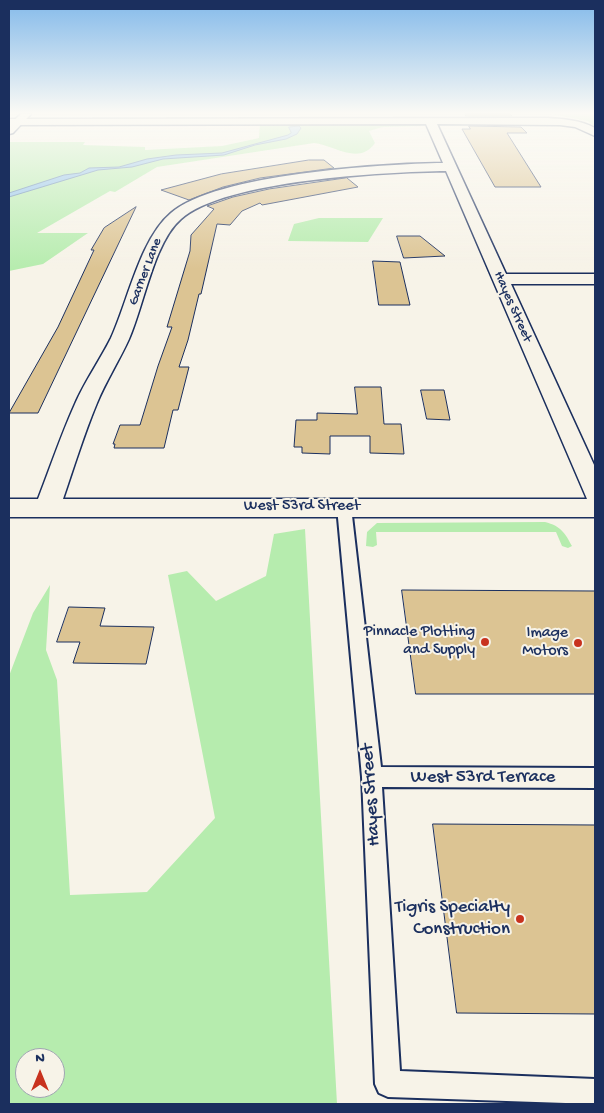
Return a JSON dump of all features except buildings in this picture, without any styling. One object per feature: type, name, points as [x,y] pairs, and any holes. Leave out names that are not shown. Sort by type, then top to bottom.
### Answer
[{"type":"street","name":"Hayes Street","points":[[450,167],[595,493]]},
{"type":"street","name":"Garner Lane","points":[[47,508],[86,403],[120,338],[158,238],[164,226],[177,215],[207,199],[252,186],[370,170],[450,167]]},
{"type":"street","points":[[499,279],[595,279]]},
{"type":"street","name":"West 53rd Street","points":[[9,508],[595,508]]},
{"type":"lane","name":"Hayes Street","points":[[344,507],[372,777],[388,1084],[595,1092]]},
{"type":"lane","name":"West 53rd Terrace","points":[[372,777],[595,778]]},
{"type":"green space","points":[[9,166],[164,166],[157,167],[115,192],[110,191],[37,233],[88,233],[43,264],[9,271]]},
{"type":"green space","points":[[319,218],[383,218],[368,242],[288,241],[294,224]]},
{"type":"green space","points":[[545,522],[562,531],[572,546],[568,548],[562,546],[556,532],[376,532],[377,545],[373,547],[366,546],[367,532],[377,523]]},
{"type":"green space","points":[[305,529],[337,1104],[9,1104],[9,676],[33,613],[50,585],[46,650],[57,680],[70,895],[147,892],[215,818],[168,575],[187,571],[216,601],[266,576],[274,534]]},
{"type":"water","points":[[136,166],[98,170],[9,197],[9,193],[64,175],[80,173],[89,168]]},
{"type":"place","name":"Pinnacle Plotting and Supply","points":[[485,642]]},
{"type":"place","name":"Image Motors","points":[[578,643]]},
{"type":"place","name":"Tigris Specialty Construction","points":[[520,919]]}]
